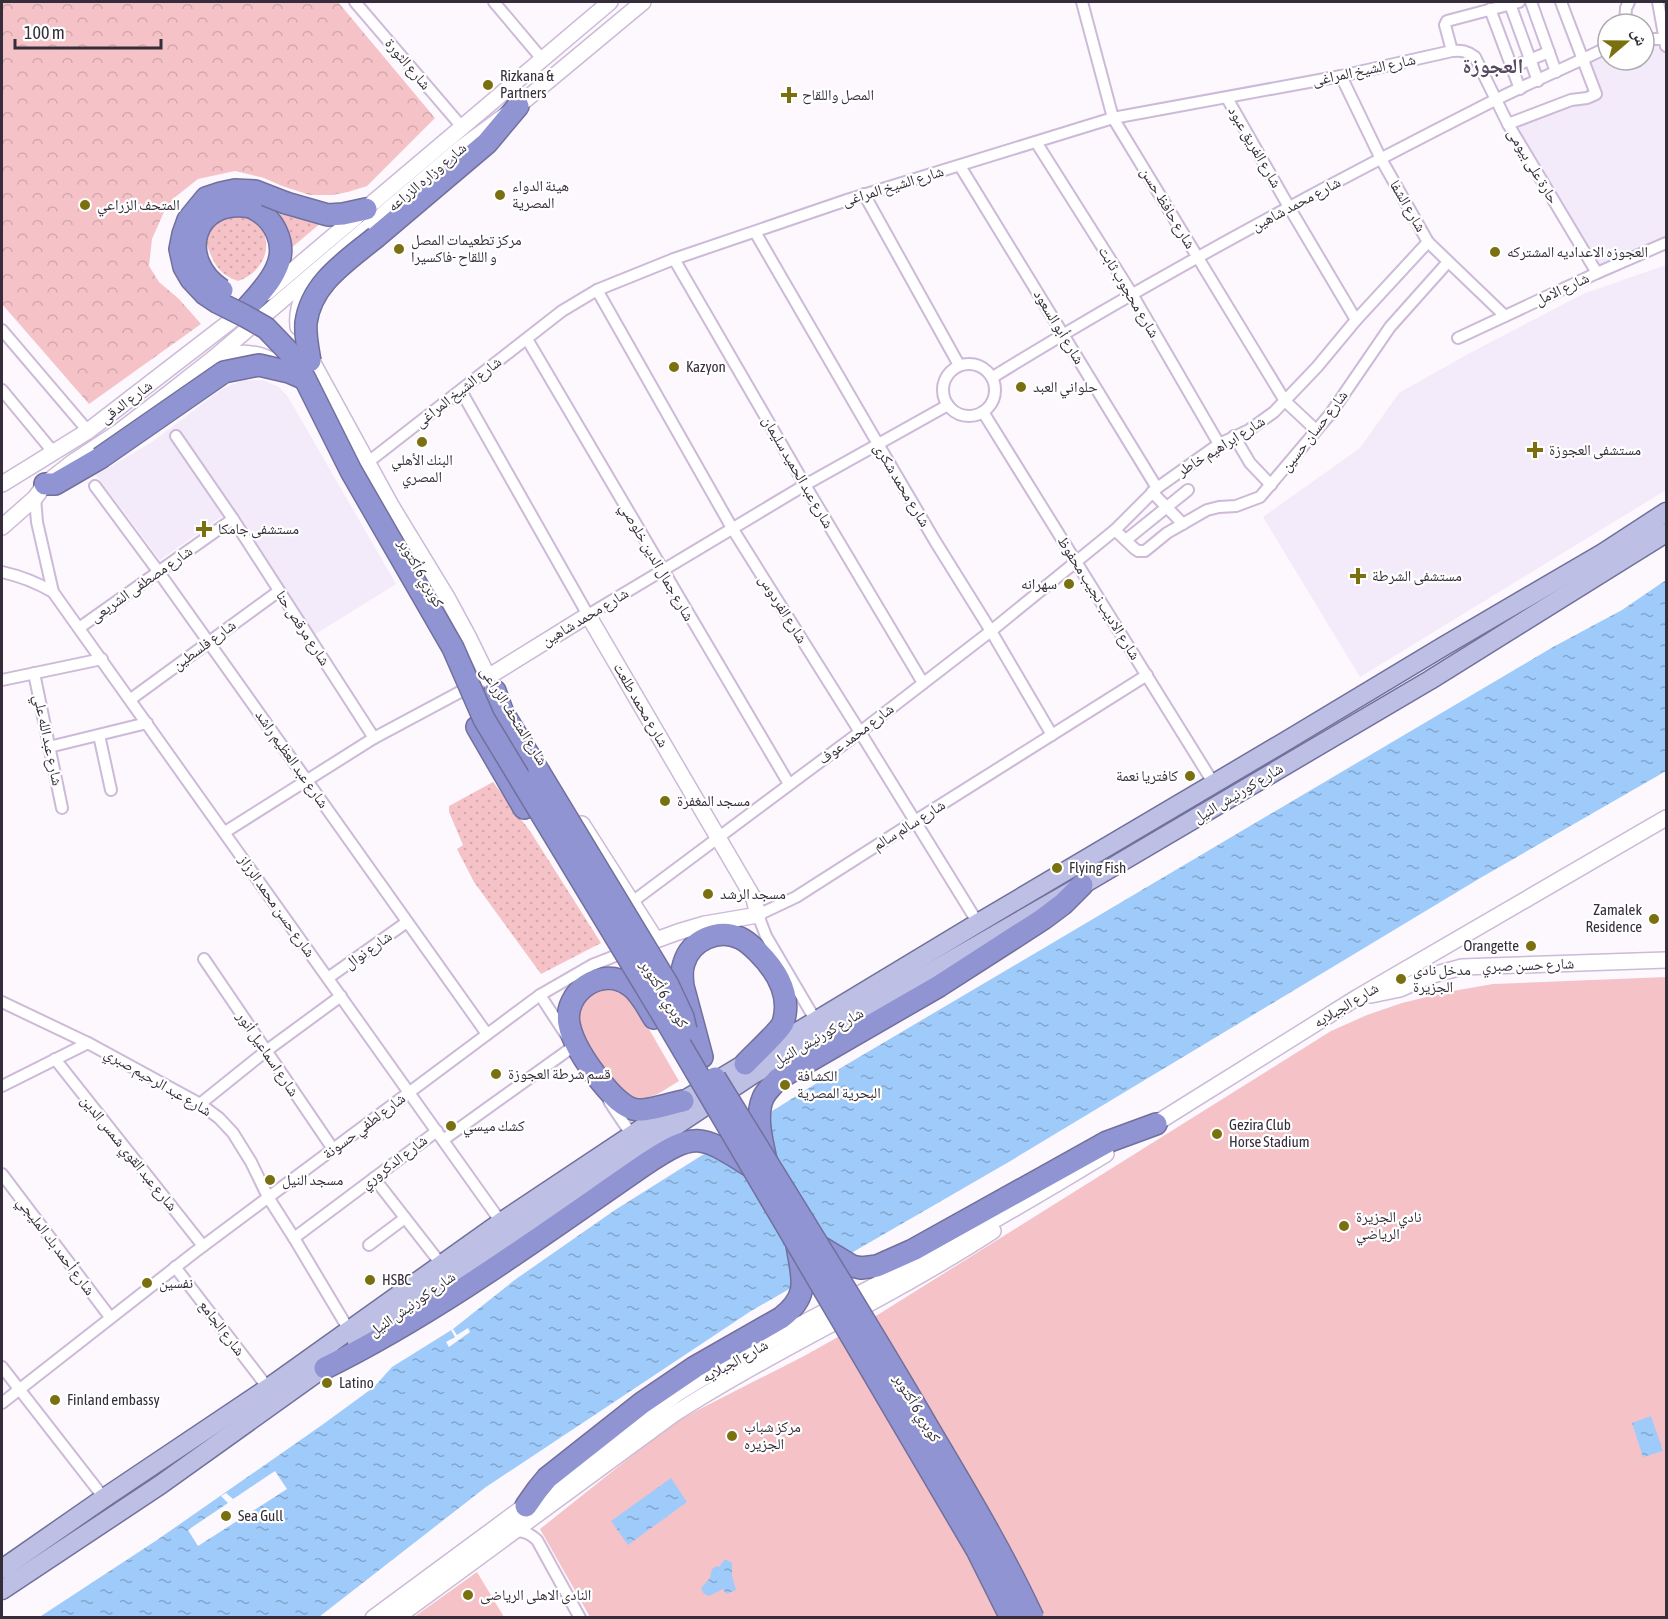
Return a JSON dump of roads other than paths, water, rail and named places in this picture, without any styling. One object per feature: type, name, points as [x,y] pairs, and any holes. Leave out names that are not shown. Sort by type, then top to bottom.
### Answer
[{"type":"highway","points":[[306,378],[306,324],[310,305],[320,288],[332,274],[487,143],[518,106]]},
{"type":"highway","points":[[306,378],[288,351],[266,328],[217,302],[190,279],[184,267],[180,249],[188,219],[206,198],[235,190],[255,192],[328,215],[366,209]]},
{"type":"highway","points":[[244,311],[268,281],[277,268],[280,250],[277,232],[271,220],[261,211],[240,205],[223,207],[212,212],[196,235],[195,247],[198,262],[207,277],[218,287],[262,310],[280,322],[293,336],[306,378]]},
{"type":"highway","points":[[40,491],[100,458],[224,372],[259,365],[306,378]]},
{"type":"highway","name":"كوبري 6 أكتوبر","points":[[306,378],[351,471],[453,648],[484,719],[664,1017],[697,1061],[758,1163],[819,1246],[994,1541],[1014,1576],[1033,1617]]},
{"type":"highway","name":"كوبري 6 أكتوبر","points":[[306,378],[462,643],[498,722],[686,1030],[697,1061]]},
{"type":"highway","points":[[491,684],[503,713],[668,985],[683,1017],[686,1030]]},
{"type":"highway","points":[[465,689],[467,707],[474,722],[524,808],[615,956],[649,1004],[664,1017]]},
{"type":"highway","points":[[325,1368],[372,1344],[484,1274],[667,1149],[682,1142],[697,1140],[758,1163],[761,1134],[760,1108],[763,1098],[778,1079],[939,986],[1043,919],[1063,904],[1082,885]]},
{"type":"highway","points":[[697,1061],[683,986],[683,964],[687,955],[701,940],[721,934],[741,938],[750,944],[772,966],[780,980],[784,994],[785,1010],[782,1025],[745,1064]]},
{"type":"highway","points":[[683,1101],[639,1110],[628,1107],[616,1097],[595,1075],[573,1041],[568,1022],[568,1009],[573,997],[582,987],[605,978],[618,979],[630,985],[666,1035],[697,1061]]},
{"type":"highway","points":[[819,1246],[852,1266],[861,1268],[877,1266],[913,1250],[1107,1142],[1156,1124]]},
{"type":"highway","name":"كوبري 6 أكتوبر","points":[[758,1163],[796,1245],[977,1550],[1011,1617]]},
{"type":"highway","points":[[526,1506],[547,1478],[642,1403],[695,1367],[792,1310],[799,1300],[803,1282],[796,1245]]},
{"type":"main road","name":"شارع كورنيش النيل","points":[[2,1569],[268,1389],[441,1264],[631,1134],[978,923],[1603,553],[1666,512]]},
{"type":"main road","name":"شارع كورنيش النيل","points":[[2,1590],[160,1485],[325,1368],[356,1343],[508,1237],[752,1075],[1082,885],[1430,680],[1666,533]]},
{"type":"main road","points":[[1444,646],[1451,656],[1463,660]]},
{"type":"main road","points":[[1426,657],[1430,668],[1430,680]]},
{"type":"street","name":"شارع الثورة","points":[[355,2],[462,127]]},
{"type":"street","points":[[494,2],[542,58]]},
{"type":"street","name":"شارع وزاره الزراعه","points":[[244,311],[609,2]]},
{"type":"street","name":"شارع وزاره الزراعه","points":[[215,357],[461,148],[518,106],[643,2]]},
{"type":"street","name":"شارع حافظ حسن","points":[[1082,2],[1113,118],[1285,400],[1316,430]]},
{"type":"street","points":[[1531,2],[1556,72]]},
{"type":"street","points":[[1508,124],[1570,100],[1593,97],[1596,94],[1562,2]]},
{"type":"street","points":[[1658,2],[1665,42]]},
{"type":"street","points":[[1452,51],[1444,25],[1446,22],[1514,3],[1515,20],[1538,81]]},
{"type":"street","points":[[1490,9],[1520,89]]},
{"type":"street","points":[[1497,27],[1515,20]]},
{"type":"street","points":[[1522,38],[1542,30]]},
{"type":"street","name":"شارع الشيخ المراغى","points":[[367,463],[562,311],[597,290],[674,260],[864,195],[1113,118],[1341,76],[1452,51],[1468,52],[1475,57]]},
{"type":"street","points":[[1512,67],[1549,52]]},
{"type":"street","name":"شارع محمد شاهين","points":[[993,378],[1197,256],[1496,100],[1596,53]]},
{"type":"street","name":"حارة على بيومى","points":[[1475,57],[1508,124],[1597,273]]},
{"type":"street","name":"شارع الشفا","points":[[1341,76],[1381,159],[1428,242],[1505,316]]},
{"type":"street","name":"شارع الفريق عبود","points":[[1227,98],[1356,320]]},
{"type":"street","name":"شارع محجوب ثابت","points":[[1036,142],[1132,294],[1219,444]]},
{"type":"street","name":"شارع أبو السعود","points":[[960,165],[1064,334],[1155,490],[1183,524]]},
{"type":"street","points":[[864,195],[959,365]]},
{"type":"street","name":"شارع محمد شكرى","points":[[755,232],[935,541],[1052,735]]},
{"type":"street","name":"شارع ابراهيم خاطر","points":[[1077,561],[1115,530],[1155,490],[1219,444],[1262,422],[1317,367],[1356,320],[1428,242]]},
{"type":"street","name":"شارع الامل","points":[[1458,338],[1666,243]]},
{"type":"street","name":"شارع عبد الحميد سليمان","points":[[674,260],[923,683]]},
{"type":"street","name":"شارع حسان حسين","points":[[1126,540],[1138,551],[1145,550],[1167,533],[1213,508],[1236,506],[1260,497],[1331,413],[1390,327],[1448,262]]},
{"type":"street","name":"شارع المتحف الزراعى","points":[[324,263],[304,292],[298,308],[297,324],[301,340],[367,463],[448,598],[491,684],[532,744],[656,940]]},
{"type":"street","name":"شارع الفردوس","points":[[597,290],[732,528],[978,923]]},
{"type":"street","name":"شارع الدقى","points":[[2,484],[88,431],[244,311]]},
{"type":"street","points":[[2,330],[88,431]]},
{"type":"street","name":"شارع جمال الدين خلوصي","points":[[527,339],[789,784]]},
{"type":"street","name":"شارع المتحف الزراعى","points":[[215,357],[236,352],[259,354],[306,378],[331,449],[444,646],[465,689],[620,954]]},
{"type":"street","name":"شارع الدقى","points":[[2,527],[73,462],[120,431],[215,357]]},
{"type":"street","points":[[959,365],[982,366],[993,378],[996,393],[990,407],[983,412],[976,415],[961,415],[948,405],[943,387],[951,370],[959,365]]},
{"type":"street","points":[[306,378],[308,388],[319,384],[326,385]]},
{"type":"street","points":[[2,390],[54,453]]},
{"type":"street","name":"شارع محمد طلعت","points":[[461,391],[588,615],[754,899],[766,936],[816,1021]]},
{"type":"street","name":"شارع محمد شاهين","points":[[225,832],[374,738],[465,689],[491,684],[588,615],[805,485],[948,405]]},
{"type":"street","name":"شارع الاديب نجيب محفوظ","points":[[983,412],[1214,784]]},
{"type":"street","name":"شارع مرقص حنا","points":[[176,436],[233,519],[374,738]]},
{"type":"street","points":[[1234,436],[1250,462],[1271,485]]},
{"type":"street","name":"شارع عبد العظيم راشد","points":[[95,486],[487,1034]]},
{"type":"street","points":[[1115,530],[1126,540],[1188,490]]},
{"type":"street","name":"شارع حسن محمد الرزاز","points":[[40,491],[37,522],[53,592]]},
{"type":"street","name":"شارع مصطفى الشريعى","points":[[80,628],[233,519]]},
{"type":"street","name":"شارع محمد عوف","points":[[632,902],[860,732],[1077,561]]},
{"type":"street","name":"شارع حسن محمد الرزاز","points":[[2,572],[20,576],[53,592],[501,1222]]},
{"type":"street","name":"شارع فلسطين","points":[[130,699],[279,591]]},
{"type":"street","points":[[2,680],[102,659]]},
{"type":"street","name":"شارع عبد الله علي","points":[[34,673],[62,808]]},
{"type":"street","name":"شارع سالم سالم","points":[[656,940],[705,924],[758,915],[777,908],[1148,675]]},
{"type":"street","points":[[49,747],[147,723]]},
{"type":"street","points":[[99,735],[111,790]]},
{"type":"street","name":"شارع الجبلايه","points":[[373,1617],[678,1393],[979,1229],[1156,1124],[1358,997],[1666,818]]},
{"type":"street","name":"شارع نوال","points":[[328,978],[408,922]]},
{"type":"street","name":"شارع لطفي حسونة","points":[[2,1403],[175,1267],[540,995],[592,965],[656,940]]},
{"type":"street","name":"شارع اسماعيل أنور","points":[[204,959],[333,1149]]},
{"type":"street","name":"شارع حسن صبري","points":[[1358,997],[1400,989],[1429,976],[1462,967],[1666,960]]},
{"type":"street","points":[[540,995],[573,1041],[631,1134]]},
{"type":"street","points":[[200,1104],[266,1051],[341,996]]},
{"type":"street","name":"شارع عبد الرحيم صبري","points":[[2,1002],[88,1043],[200,1104],[219,1118],[233,1133],[251,1162],[268,1197],[349,1330]]},
{"type":"street","points":[[440,1135],[573,1041]]},
{"type":"street","points":[[2,1086],[88,1043]]},
{"type":"street","name":"شارع عبد القوي شمس الدين","points":[[55,1059],[203,1246]]},
{"type":"street","name":"شارع الدكروري","points":[[294,1238],[374,1178],[440,1135]]},
{"type":"street","name":"شارع الجبلايه","points":[[396,1617],[674,1414],[708,1392],[981,1240],[1115,1153],[1122,1144]]},
{"type":"street","name":"شارع أحمد بك المليجي","points":[[2,1174],[110,1317]]},
{"type":"street","points":[[374,1178],[441,1264]]},
{"type":"street","points":[[369,1245],[405,1218]]},
{"type":"street","name":"شارع الجامع","points":[[175,1267],[268,1389]]},
{"type":"street","points":[[2,1367],[104,1498]]},
{"type":"street","points":[[516,1531],[531,1534],[537,1540],[580,1617]]},
{"type":"water","points":[[1666,580],[1666,771],[1482,877],[1007,1163],[751,1311],[486,1487],[319,1617],[38,1618],[157,1540],[322,1425],[374,1387],[392,1367],[453,1329],[516,1279],[615,1210],[839,1069],[1553,647],[1622,610]]},
{"type":"water","points":[[1651,1416],[1663,1451],[1643,1457],[1632,1423]]},
{"type":"water","points":[[671,1478],[687,1502],[628,1545],[611,1521]]},
{"type":"water","points":[[724,1560],[732,1563],[732,1576],[736,1590],[726,1594],[723,1589],[709,1596],[704,1594],[701,1588],[710,1578],[712,1569],[719,1567]]},
{"type":"place","name":"Rizkana & Partners","points":[[488,85]]},
{"type":"place","name":"المصل واللقاح","points":[[789,95]]},
{"type":"place","name":"هيئة الدواء المصرية","points":[[500,195]]},
{"type":"place","name":"المتحف الزراعي","points":[[85,205]]},
{"type":"place","name":"مركز تطعيمات المصل و اللقاح -فاكسيرا","points":[[399,249]]},
{"type":"place","name":"العجوزه الاعداديه المشتركه","points":[[1495,252]]},
{"type":"place","name":"Kazyon","points":[[674,367]]},
{"type":"place","name":"حلواني العبد","points":[[1021,387]]},
{"type":"place","name":"البنك الأهلي المصري","points":[[422,442]]},
{"type":"place","name":"مستشفى العجوزة","points":[[1535,450]]},
{"type":"place","name":"مستشفى جامكا","points":[[204,529]]},
{"type":"place","name":"مستشفى الشرطة","points":[[1358,576]]},
{"type":"place","name":"سهرانه","points":[[1069,584]]},
{"type":"place","name":"كافتريا نعمة","points":[[1190,776]]},
{"type":"place","name":"مسجد المغفرة","points":[[665,801]]},
{"type":"place","name":"Flying Fish","points":[[1057,868]]},
{"type":"place","name":"مسجد الرشد","points":[[708,894]]},
{"type":"place","name":"Zamalek Residence","points":[[1654,919]]},
{"type":"place","name":"Orangette","points":[[1531,946]]},
{"type":"place","name":"مدخل نادى الجزيرة","points":[[1401,979]]},
{"type":"place","name":"قسم شرطة العجوزة","points":[[496,1074]]},
{"type":"place","name":"الكشافة البحرية المصرية","points":[[785,1085]]},
{"type":"place","name":"كشك ميسي","points":[[451,1126]]},
{"type":"place","name":"Gezira Club Horse Stadium","points":[[1217,1134]]},
{"type":"place","name":"مسجد النيل","points":[[270,1180]]},
{"type":"place","name":"نادي الجزيرة الرياضي","points":[[1344,1226]]},
{"type":"place","name":"HSBC","points":[[370,1280]]},
{"type":"place","name":"نفسين","points":[[147,1283]]},
{"type":"place","name":"Latino","points":[[327,1383]]},
{"type":"place","name":"Finland embassy","points":[[55,1400]]},
{"type":"place","name":"مركز شباب الجزيره","points":[[732,1436]]},
{"type":"place","name":"Sea Gull","points":[[226,1516]]},
{"type":"place","name":"النادى الاهلى الرياضى","points":[[468,1595]]},
{"type":"district","name":"العجوزة","points":[[1493,66]]}]
